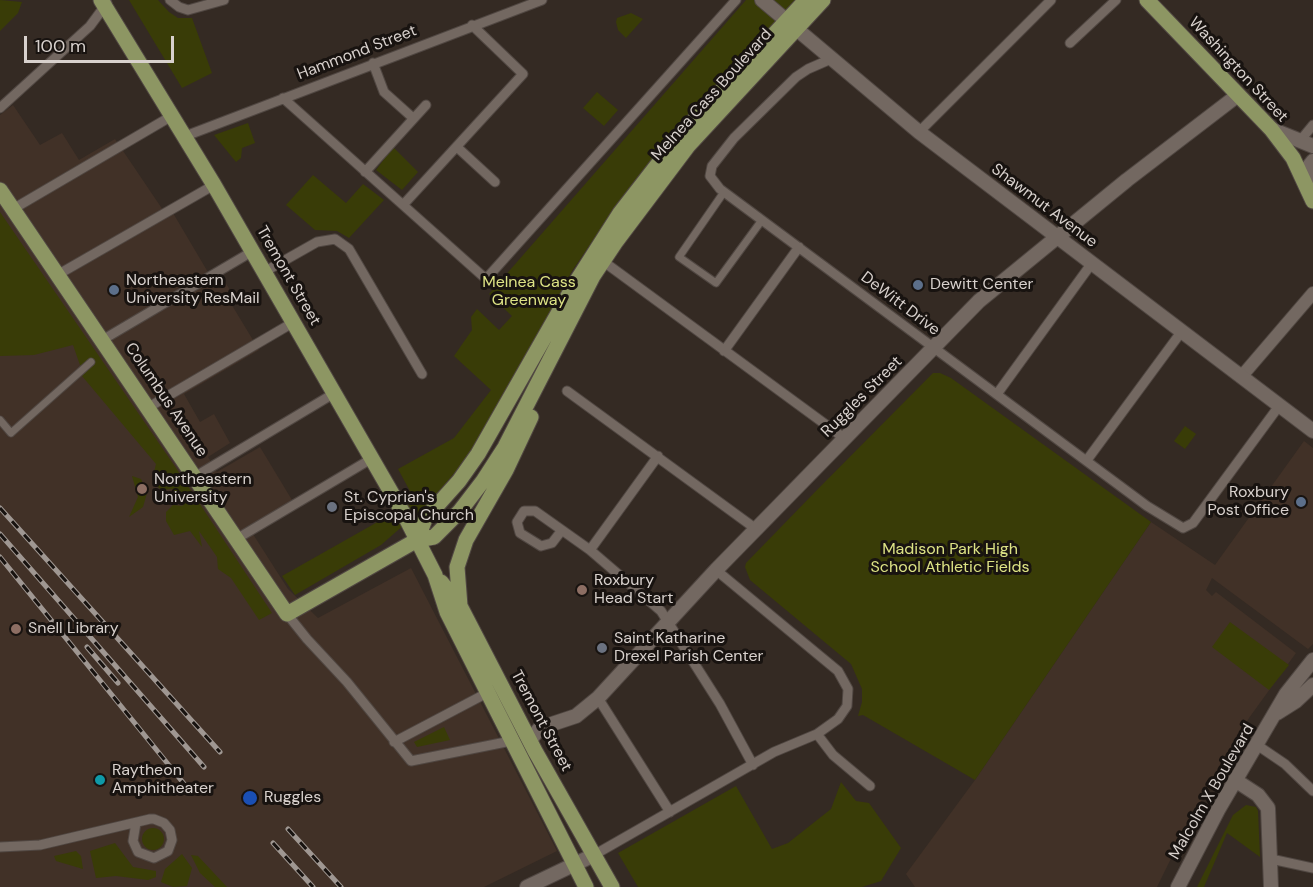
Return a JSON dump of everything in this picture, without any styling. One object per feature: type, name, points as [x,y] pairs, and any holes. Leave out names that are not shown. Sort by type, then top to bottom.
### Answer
[{"type":"main road","name":"Shawmut Avenue","points":[[762,0],[919,132],[1313,431]]},
{"type":"main road","name":"Melnea Cass Boulevard","points":[[417,540],[425,519],[459,482],[478,454],[598,257],[791,25],[806,0]]},
{"type":"main road","name":"Melnea Cass Boulevard","points":[[791,25],[824,0]]},
{"type":"main road","name":"Washington Street","points":[[1147,0],[1271,129],[1293,158],[1313,201]]},
{"type":"main road","name":"Tremont Street","points":[[105,2],[170,117],[253,251],[417,540],[435,575],[447,612],[586,887]]},
{"type":"main road","name":"Ruggles Street","points":[[530,740],[540,728],[576,716],[598,698],[716,570],[984,296],[1238,95]]},
{"type":"main road","points":[[1271,129],[1313,146]]},
{"type":"main road","points":[[1306,183],[1309,166],[1313,161]]},
{"type":"main road","name":"Columbus Avenue","points":[[0,190],[104,339],[287,614]]},
{"type":"main road","name":"Melnea Cass Boulevard","points":[[287,614],[417,540],[434,537],[483,481],[515,428],[565,332],[598,257]]},
{"type":"main road","points":[[460,606],[457,567],[466,540],[516,450],[559,353],[565,332]]},
{"type":"main road","name":"Tremont Street","points":[[435,575],[460,606],[530,740],[612,887]]},
{"type":"main road","name":"Malcolm X Boulevard","points":[[1178,887],[1235,780],[1286,694],[1313,660]]},
{"type":"main road","name":"Malcolm X Boulevard","points":[[1276,713],[1296,701],[1313,685]]},
{"type":"main road","points":[[1235,780],[1258,795],[1268,808],[1271,887]]},
{"type":"main road","points":[[527,887],[594,855]]},
{"type":"street","points":[[170,0],[179,7],[191,10],[224,0]]},
{"type":"street","name":"Hammond Street","points":[[183,137],[542,0]]},
{"type":"street","points":[[283,98],[486,279],[736,0]]},
{"type":"street","points":[[919,132],[1051,0]]},
{"type":"street","points":[[1070,43],[1116,0]]},
{"type":"street","points":[[0,108],[90,26],[105,2]]},
{"type":"street","points":[[403,206],[523,74],[472,25]]},
{"type":"street","name":"DeWitt Drive","points":[[831,59],[796,77],[734,138],[712,165],[710,176],[724,192],[1172,523],[1188,528],[1279,406]]},
{"type":"street","points":[[373,63],[384,92],[413,118]]},
{"type":"street","points":[[365,172],[426,105]]},
{"type":"street","points":[[13,208],[170,117]]},
{"type":"street","points":[[1299,142],[1313,125]]},
{"type":"street","points":[[458,148],[495,182]]},
{"type":"street","points":[[59,274],[214,185]]},
{"type":"street","points":[[724,192],[679,257],[716,283],[762,220]]},
{"type":"street","points":[[264,272],[318,243],[335,239],[349,249],[422,374]]},
{"type":"street","points":[[724,351],[799,247]]},
{"type":"street","points":[[104,339],[253,251]]},
{"type":"street","points":[[598,257],[844,438]]},
{"type":"street","points":[[997,394],[1092,263]]},
{"type":"street","points":[[1241,377],[1313,293]]},
{"type":"street","points":[[149,407],[294,322]]},
{"type":"street","points":[[1087,460],[1182,331]]},
{"type":"street","points":[[0,420],[11,433],[91,362]]},
{"type":"street","points":[[567,391],[756,529]]},
{"type":"street","points":[[196,476],[333,394]]},
{"type":"street","points":[[590,550],[658,456]]},
{"type":"street","points":[[238,538],[371,459]]},
{"type":"street","points":[[561,530],[552,543],[541,546],[520,533],[517,522],[524,511],[530,509],[561,530],[590,550],[661,611],[720,704],[753,765]]},
{"type":"street","points":[[594,855],[753,765],[817,734],[838,719],[849,697],[846,683],[838,671],[716,570]]},
{"type":"street","name":"Columbus Avenue","points":[[287,614],[347,682],[411,761],[512,741]]},
{"type":"street","points":[[394,742],[487,693]]},
{"type":"street","points":[[598,698],[670,812]]},
{"type":"street","points":[[817,734],[833,755],[870,786]]},
{"type":"street","points":[[1257,744],[1285,764],[1313,791]]},
{"type":"street","points":[[0,847],[40,845],[136,823],[154,819],[164,823],[171,835],[168,851],[154,858],[138,852],[133,841],[136,823]]},
{"type":"street","points":[[1271,859],[1313,868]]},
{"type":"shaded area","name":"Northeastern University","points":[[13,105],[40,145],[62,133],[79,160],[115,139],[167,216],[173,213],[212,279],[220,274],[235,298],[230,302],[259,350],[184,394],[200,422],[214,414],[230,443],[208,457],[217,472],[260,447],[295,505],[251,531],[288,589],[318,618],[411,568],[557,851],[484,887],[0,887],[0,115]]},
{"type":"shaded area","points":[[1304,441],[1313,448],[1313,644],[1308,649],[1212,578],[1206,590],[1212,596],[1216,592],[1296,653],[1249,718],[1188,824],[1157,887],[915,887],[906,874],[975,780],[1151,522],[1215,565]]},
{"type":"green space","points":[[0,0],[22,2],[18,13],[0,31]]},
{"type":"green space","points":[[129,0],[158,0],[178,18],[192,18],[212,73],[182,88]]},
{"type":"green space","name":"Melnea Cass Greenway","points":[[746,0],[798,0],[695,111],[627,191],[572,271],[522,366],[468,457],[429,503],[381,545],[295,595],[282,576],[381,520],[411,493],[398,469],[454,438],[491,390],[454,356],[472,330],[471,317],[477,309],[499,330],[512,316],[489,294]]},
{"type":"green space","points":[[631,13],[643,19],[626,38],[618,30],[616,22],[617,18]]},
{"type":"green space","points":[[597,92],[618,110],[604,126],[583,108]]},
{"type":"green space","points":[[248,123],[255,143],[242,148],[241,158],[236,162],[214,135]]},
{"type":"green space","points":[[393,147],[418,172],[402,190],[376,170]]},
{"type":"green space","points":[[313,175],[346,203],[363,184],[384,200],[349,238],[337,231],[315,230],[286,205]]},
{"type":"green space","points":[[0,212],[178,471],[272,613],[259,620],[231,578],[218,569],[217,557],[199,531],[202,547],[190,531],[174,535],[166,521],[166,512],[173,505],[183,506],[172,489],[161,490],[155,484],[153,476],[156,464],[82,376],[86,372],[80,365],[73,345],[34,355],[0,356]]},
{"type":"green space","name":"Madison Park High School Athletic Fields","points":[[933,373],[940,373],[951,378],[1151,522],[975,780],[863,715],[858,716],[862,702],[862,689],[851,664],[750,580],[745,567],[746,563]]},
{"type":"green space","points":[[1185,426],[1196,434],[1185,449],[1174,441]]},
{"type":"green space","points":[[132,476],[141,479],[147,493],[143,507],[129,517],[138,497]]},
{"type":"green space","points":[[1230,622],[1289,665],[1269,690],[1212,647]]},
{"type":"green space","points":[[444,727],[450,740],[417,747],[414,742]]},
{"type":"green space","points":[[841,782],[856,801],[869,803],[901,848],[881,881],[862,887],[638,887],[618,853],[736,786],[772,849],[788,843],[831,809]]},
{"type":"green space","points":[[1246,805],[1256,807],[1258,811],[1260,857],[1227,833],[1204,887],[1197,887],[1233,815]]},
{"type":"green space","points":[[153,828],[161,831],[164,839],[161,847],[153,850],[145,847],[142,839],[145,831]]},
{"type":"green space","points":[[115,843],[133,867],[156,871],[156,877],[148,880],[116,876],[96,878],[90,851]]},
{"type":"green space","points":[[76,851],[81,856],[83,869],[56,861],[54,856]]},
{"type":"green space","points":[[182,854],[192,868],[187,886],[173,887],[161,882],[165,869]]},
{"type":"green space","points":[[191,855],[198,856],[227,887],[215,887],[200,873]]},
{"type":"railway","points":[[0,508],[220,752]]},
{"type":"railway","points":[[0,534],[204,767]]},
{"type":"railway","points":[[0,557],[185,785]]},
{"type":"railway","points":[[87,647],[118,683]]},
{"type":"railway","points":[[288,829],[341,887]]},
{"type":"railway","points":[[273,843],[313,887]]},
{"type":"place","name":"Dewitt Center","points":[[918,285]]},
{"type":"place","name":"Northeastern University ResMail","points":[[114,290]]},
{"type":"place","name":"Northeastern University","points":[[142,489]]},
{"type":"place","name":"Roxbury Post Office","points":[[1301,502]]},
{"type":"place","name":"St. Cyprian's Episcopal Church","points":[[332,507]]},
{"type":"place","name":"Roxbury Head Start","points":[[582,590]]},
{"type":"place","name":"Snell Library","points":[[16,629]]},
{"type":"place","name":"Saint Katharine Drexel Parish Center","points":[[602,648]]},
{"type":"place","name":"Raytheon Amphitheater","points":[[100,780]]},
{"type":"place","name":"Ruggles","points":[[250,798]]}]
